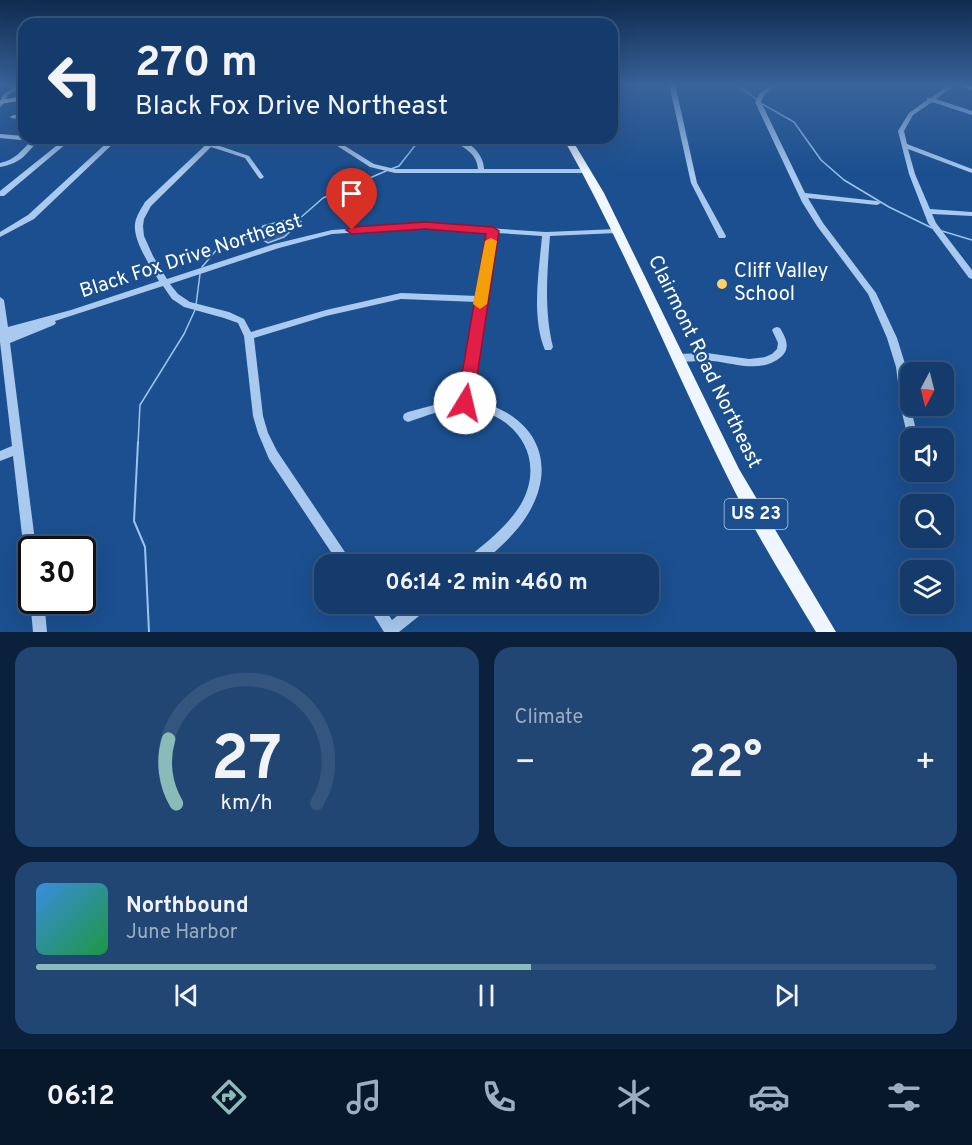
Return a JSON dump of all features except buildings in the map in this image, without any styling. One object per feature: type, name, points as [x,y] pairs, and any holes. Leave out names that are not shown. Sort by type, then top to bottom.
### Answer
[{"type":"main road","name":"Clairmont Road Northeast","points":[[571,144],[587,171],[754,510],[827,632]]},
{"type":"street","points":[[679,113],[694,183],[722,236]]},
{"type":"street","points":[[764,113],[802,195],[820,224],[872,293],[892,338],[901,367],[910,428]]},
{"type":"street","points":[[913,113],[906,120],[902,131],[912,174],[932,223],[972,276]]},
{"type":"street","points":[[13,117],[18,117]]},
{"type":"street","points":[[0,136],[18,137]]},
{"type":"street","points":[[0,165],[21,158],[33,144]]},
{"type":"street","points":[[1,194],[63,144]]},
{"type":"street","points":[[0,235],[31,217],[110,144]]},
{"type":"street","points":[[210,144],[142,211],[139,229],[149,255],[176,299],[193,308],[234,317],[241,321],[249,336],[258,416],[263,433],[273,455],[340,554]]},
{"type":"street","points":[[219,144],[247,157],[261,177]]},
{"type":"street","points":[[337,144],[359,159],[380,168],[395,171],[587,171]]},
{"type":"street","points":[[462,144],[480,157],[481,171]]},
{"type":"street","points":[[904,145],[972,171]]},
{"type":"street","points":[[802,195],[877,203]]},
{"type":"street","points":[[927,211],[972,214]]},
{"type":"street","name":"Black Fox Drive Northeast","points":[[4,337],[49,324],[63,316],[277,246],[332,232],[425,226],[546,234],[617,231]]},
{"type":"street","points":[[465,403],[493,231]]},
{"type":"street","points":[[546,234],[541,282],[544,331],[548,347]]},
{"type":"street","points":[[249,336],[326,313],[401,296],[481,299]]},
{"type":"street","points":[[0,300],[28,536]]},
{"type":"street","points":[[678,358],[709,357],[755,363],[770,361],[782,350],[783,343],[777,330]]},
{"type":"street","points":[[408,417],[465,403],[499,412],[514,420],[530,442],[537,473],[534,491],[511,527],[482,554]]},
{"type":"street","points":[[0,456],[16,449]]},
{"type":"street","points":[[36,631],[37,614]]},
{"type":"street","points":[[380,614],[391,631],[411,614]]},
{"type":"water","points":[[294,218],[301,222],[284,237],[268,243],[263,240],[260,230],[263,226]]},
{"type":"waterway","points":[[779,113],[794,122],[821,160],[844,180],[889,207],[932,228]]},
{"type":"waterway","points":[[391,169],[399,166],[416,144]]},
{"type":"waterway","points":[[299,219],[323,198],[386,171]]},
{"type":"waterway","points":[[942,231],[972,240]]},
{"type":"waterway","points":[[202,267],[219,247],[259,234]]},
{"type":"waterway","points":[[196,305],[200,274]]},
{"type":"waterway","points":[[138,444],[140,405],[184,334],[195,310]]},
{"type":"waterway","points":[[138,442],[134,521],[145,547],[149,632]]},
{"type":"slow traffic","points":[[480,304],[491,241]]},
{"type":"place","name":"Cliff Valley School","points":[[722,284]]},
{"type":"route","points":[[352,230],[425,226],[493,231],[465,403]]}]
